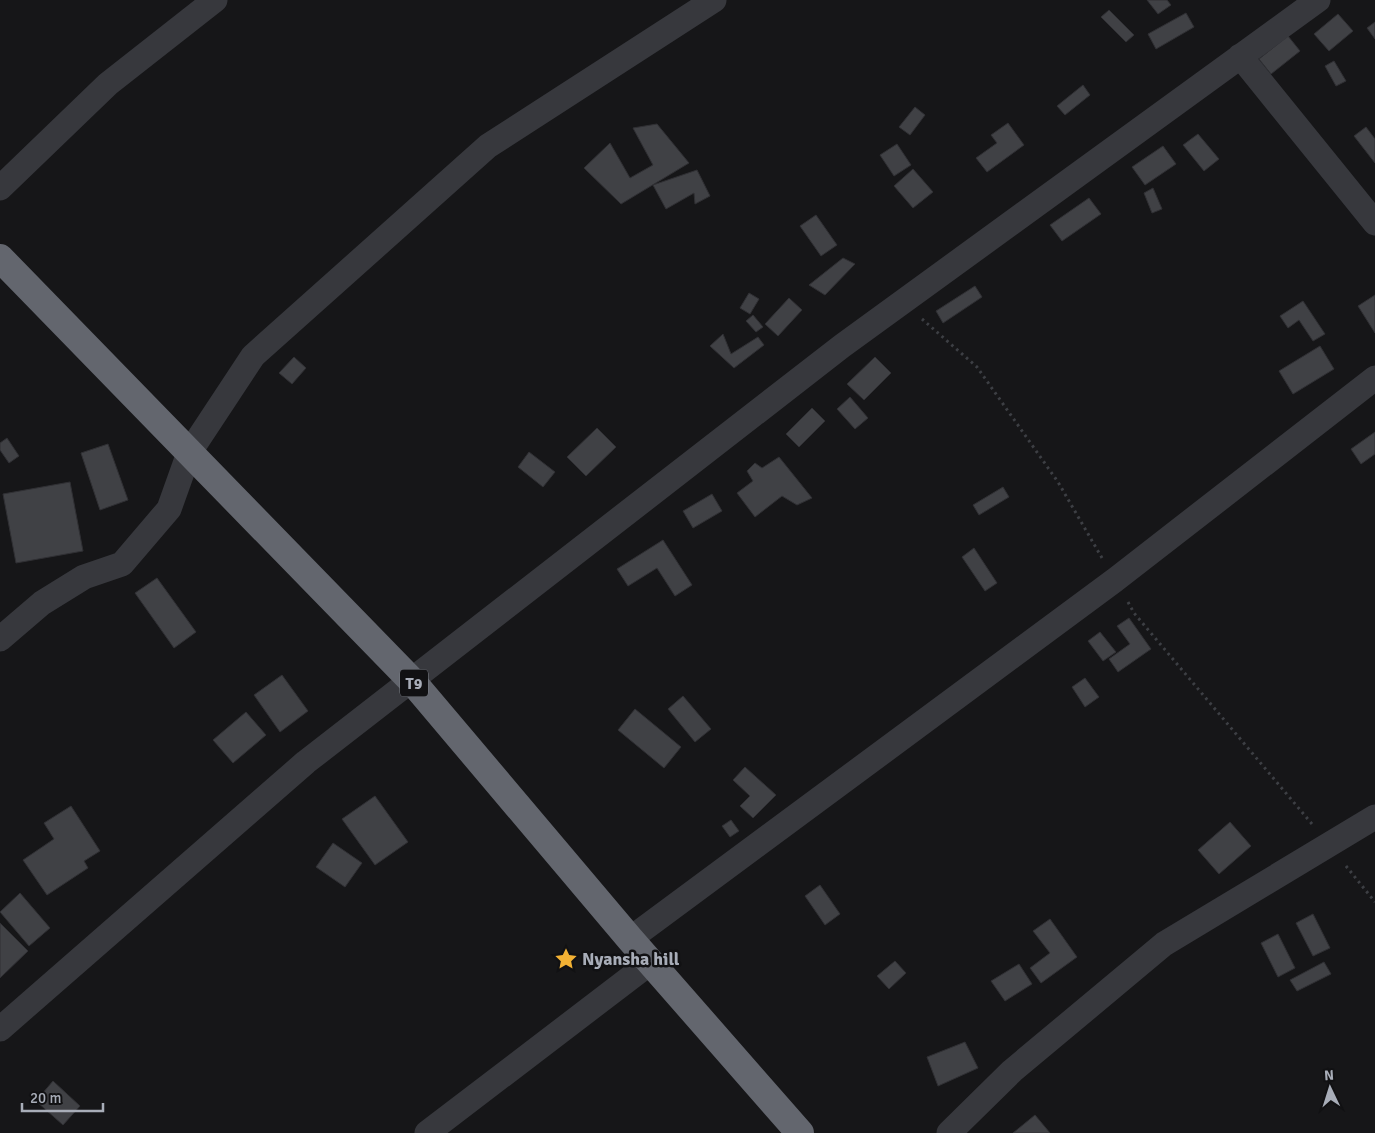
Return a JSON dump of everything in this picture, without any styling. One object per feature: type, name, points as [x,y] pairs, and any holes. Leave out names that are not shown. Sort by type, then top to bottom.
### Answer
[{"type":"highway","name":"T9","points":[[0,258],[412,681],[630,939],[800,1133]]},
{"type":"street","points":[[0,188],[108,84],[215,0]]},
{"type":"street","points":[[0,639],[50,598],[84,577],[122,564],[169,509],[189,454],[253,356],[488,146],[714,0]]},
{"type":"street","points":[[0,1029],[306,762],[842,346],[1318,0]]},
{"type":"street","points":[[1240,56],[1375,223]]},
{"type":"street","points":[[630,939],[1115,580],[1375,378]]},
{"type":"street","points":[[949,1133],[1012,1070],[1164,944],[1375,817]]},
{"type":"street","points":[[427,1133],[651,962]]},
{"type":"path","points":[[1329,845],[1375,902]]},
{"type":"building","points":[[1147,0],[1167,0],[1171,5],[1158,14]]},
{"type":"building","points":[[1109,10],[1134,35],[1126,42],[1101,17]]},
{"type":"building","points":[[1186,13],[1194,27],[1156,49],[1148,34]]},
{"type":"building","points":[[1338,14],[1353,31],[1329,51],[1314,34]]},
{"type":"building","points":[[1375,22],[1375,39],[1367,28]]},
{"type":"building","points":[[1288,36],[1300,51],[1271,74],[1259,59]]},
{"type":"building","points":[[1334,61],[1346,81],[1336,86],[1325,66]]},
{"type":"building","points":[[1083,85],[1090,95],[1065,115],[1057,106]]},
{"type":"building","points":[[915,107],[925,115],[910,135],[899,127]]},
{"type":"building","points":[[1008,123],[1024,145],[987,172],[976,158],[997,143],[991,135]]},
{"type":"building","points":[[657,124],[689,163],[621,204],[584,168],[610,143],[630,178],[653,165],[633,128]]},
{"type":"building","points":[[1366,127],[1375,139],[1375,163],[1354,136]]},
{"type":"building","points":[[1198,134],[1219,159],[1204,171],[1183,145]]},
{"type":"building","points":[[897,144],[911,165],[894,176],[880,155]]},
{"type":"building","points":[[1163,146],[1176,164],[1145,185],[1132,167]]},
{"type":"building","points":[[913,169],[933,192],[913,208],[894,186]]},
{"type":"building","points":[[697,170],[710,196],[695,204],[694,193],[666,209],[653,185]]},
{"type":"building","points":[[1153,188],[1162,209],[1152,213],[1144,193]]},
{"type":"building","points":[[1089,198],[1101,214],[1062,241],[1050,225]]},
{"type":"building","points":[[816,215],[837,245],[821,256],[800,226]]},
{"type":"building","points":[[843,258],[855,264],[825,295],[809,285]]},
{"type":"building","points":[[975,286],[982,297],[943,323],[936,311]]},
{"type":"building","points":[[749,293],[759,299],[750,314],[740,308]]},
{"type":"building","points":[[1375,295],[1375,333],[1358,306]]},
{"type":"building","points":[[789,298],[802,310],[778,336],[765,324]]},
{"type":"building","points":[[1303,301],[1325,334],[1313,341],[1299,320],[1288,328],[1280,316]]},
{"type":"building","points":[[753,315],[763,327],[756,332],[746,321]]},
{"type":"building","points":[[723,334],[731,354],[758,337],[764,345],[734,368],[710,346]]},
{"type":"building","points":[[1320,346],[1334,369],[1293,394],[1279,371]]},
{"type":"building","points":[[294,357],[306,368],[292,384],[279,373]]},
{"type":"building","points":[[875,357],[891,373],[864,400],[847,384]]},
{"type":"building","points":[[850,397],[868,418],[855,429],[837,409]]},
{"type":"building","points":[[812,408],[825,421],[799,447],[786,434]]},
{"type":"building","points":[[597,428],[616,447],[586,476],[567,457]]},
{"type":"building","points":[[1375,432],[1375,454],[1361,464],[1351,449]]},
{"type":"building","points":[[7,438],[19,456],[9,463],[0,450],[0,443]]},
{"type":"building","points":[[108,444],[128,500],[100,510],[81,453]]},
{"type":"building","points":[[529,452],[555,472],[543,487],[518,467]]},
{"type":"building","points":[[779,457],[812,498],[797,505],[782,496],[755,517],[737,493],[753,481],[747,471],[755,463],[762,468]]},
{"type":"building","points":[[70,482],[83,551],[16,563],[3,494]]},
{"type":"building","points":[[1003,487],[1009,497],[979,515],[973,505]]},
{"type":"building","points":[[712,494],[722,511],[693,528],[683,511]]},
{"type":"building","points":[[663,540],[692,585],[675,596],[657,568],[628,586],[617,569]]},
{"type":"building","points":[[974,548],[997,583],[985,591],[962,557]]},
{"type":"building","points":[[157,578],[196,632],[174,648],[135,593]]},
{"type":"building","points":[[1129,618],[1151,649],[1118,672],[1109,659],[1130,644],[1117,626]]},
{"type":"building","points":[[1100,632],[1116,652],[1103,661],[1088,641]]},
{"type":"building","points":[[282,675],[308,711],[280,732],[254,695]]},
{"type":"building","points":[[1085,678],[1099,697],[1085,707],[1072,687]]},
{"type":"building","points":[[683,696],[711,729],[695,742],[668,709]]},
{"type":"building","points":[[635,709],[681,747],[664,768],[618,730]]},
{"type":"building","points":[[246,712],[266,735],[233,763],[213,740]]},
{"type":"building","points":[[745,767],[776,795],[753,818],[740,806],[750,796],[733,780]]},
{"type":"building","points":[[375,796],[408,842],[375,865],[342,819]]},
{"type":"building","points":[[71,806],[100,851],[84,861],[88,868],[47,895],[23,860],[54,839],[44,823]]},
{"type":"building","points":[[731,820],[739,831],[730,837],[722,826]]},
{"type":"building","points":[[1230,822],[1251,846],[1219,874],[1198,850]]},
{"type":"building","points":[[333,843],[362,863],[345,887],[316,867]]},
{"type":"building","points":[[820,885],[840,914],[825,925],[805,896]]},
{"type":"building","points":[[20,893],[50,928],[29,946],[0,912]]},
{"type":"building","points":[[1313,914],[1330,948],[1313,956],[1296,923]]},
{"type":"building","points":[[1050,919],[1077,957],[1041,983],[1030,968],[1050,953],[1033,931]]},
{"type":"building","points":[[0,923],[28,951],[0,978]]},
{"type":"building","points":[[1278,934],[1295,968],[1278,977],[1261,943]]},
{"type":"building","points":[[895,961],[906,973],[889,989],[877,976]]},
{"type":"building","points":[[1324,962],[1331,974],[1297,991],[1290,980]]},
{"type":"building","points":[[1019,964],[1032,984],[1005,1001],[991,981]]},
{"type":"building","points":[[965,1042],[978,1068],[938,1086],[927,1057]]},
{"type":"building","points":[[53,1081],[80,1106],[63,1125],[36,1101]]},
{"type":"building","points":[[1035,1115],[1050,1133],[1013,1133]]},
{"type":"place","name":"Nyansha hill","points":[[566,959]]}]
